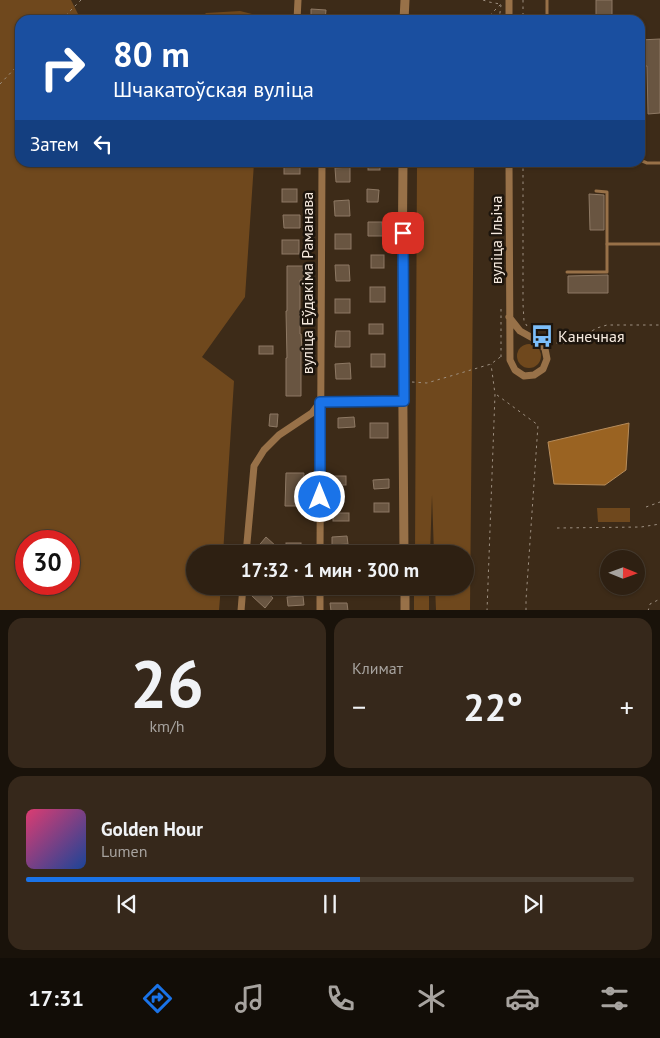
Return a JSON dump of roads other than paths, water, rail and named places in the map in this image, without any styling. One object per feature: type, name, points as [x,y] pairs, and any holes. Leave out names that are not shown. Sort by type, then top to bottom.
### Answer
[{"type":"street","points":[[297,15],[298,0]]},
{"type":"street","points":[[404,15],[405,0]]},
{"type":"street","points":[[509,0],[509,15]]},
{"type":"street","name":"вуліца Еўдакіма Раманава","points":[[320,545],[322,167]]},
{"type":"street","points":[[403,167],[404,545]]},
{"type":"street","name":"вуліца Ільіча","points":[[509,167],[509,317],[510,360],[515,370],[524,376],[534,375],[543,369],[547,359],[545,349],[538,341],[520,331],[509,317]]},
{"type":"street","points":[[247,545],[254,466],[264,450],[279,435],[312,413],[320,402],[404,401]]},
{"type":"street","points":[[241,610],[242,595]]},
{"type":"street","points":[[320,595],[320,610]]},
{"type":"street","points":[[404,595],[405,610]]},
{"type":"lane","points":[[547,0],[547,15]]},
{"type":"lane","points":[[645,162],[660,163]]},
{"type":"lane","points":[[567,272],[607,272],[607,192],[596,192]]},
{"type":"lane","points":[[607,244],[660,244]]},
{"type":"place","name":"Канечная","points":[[542,336]]}]
